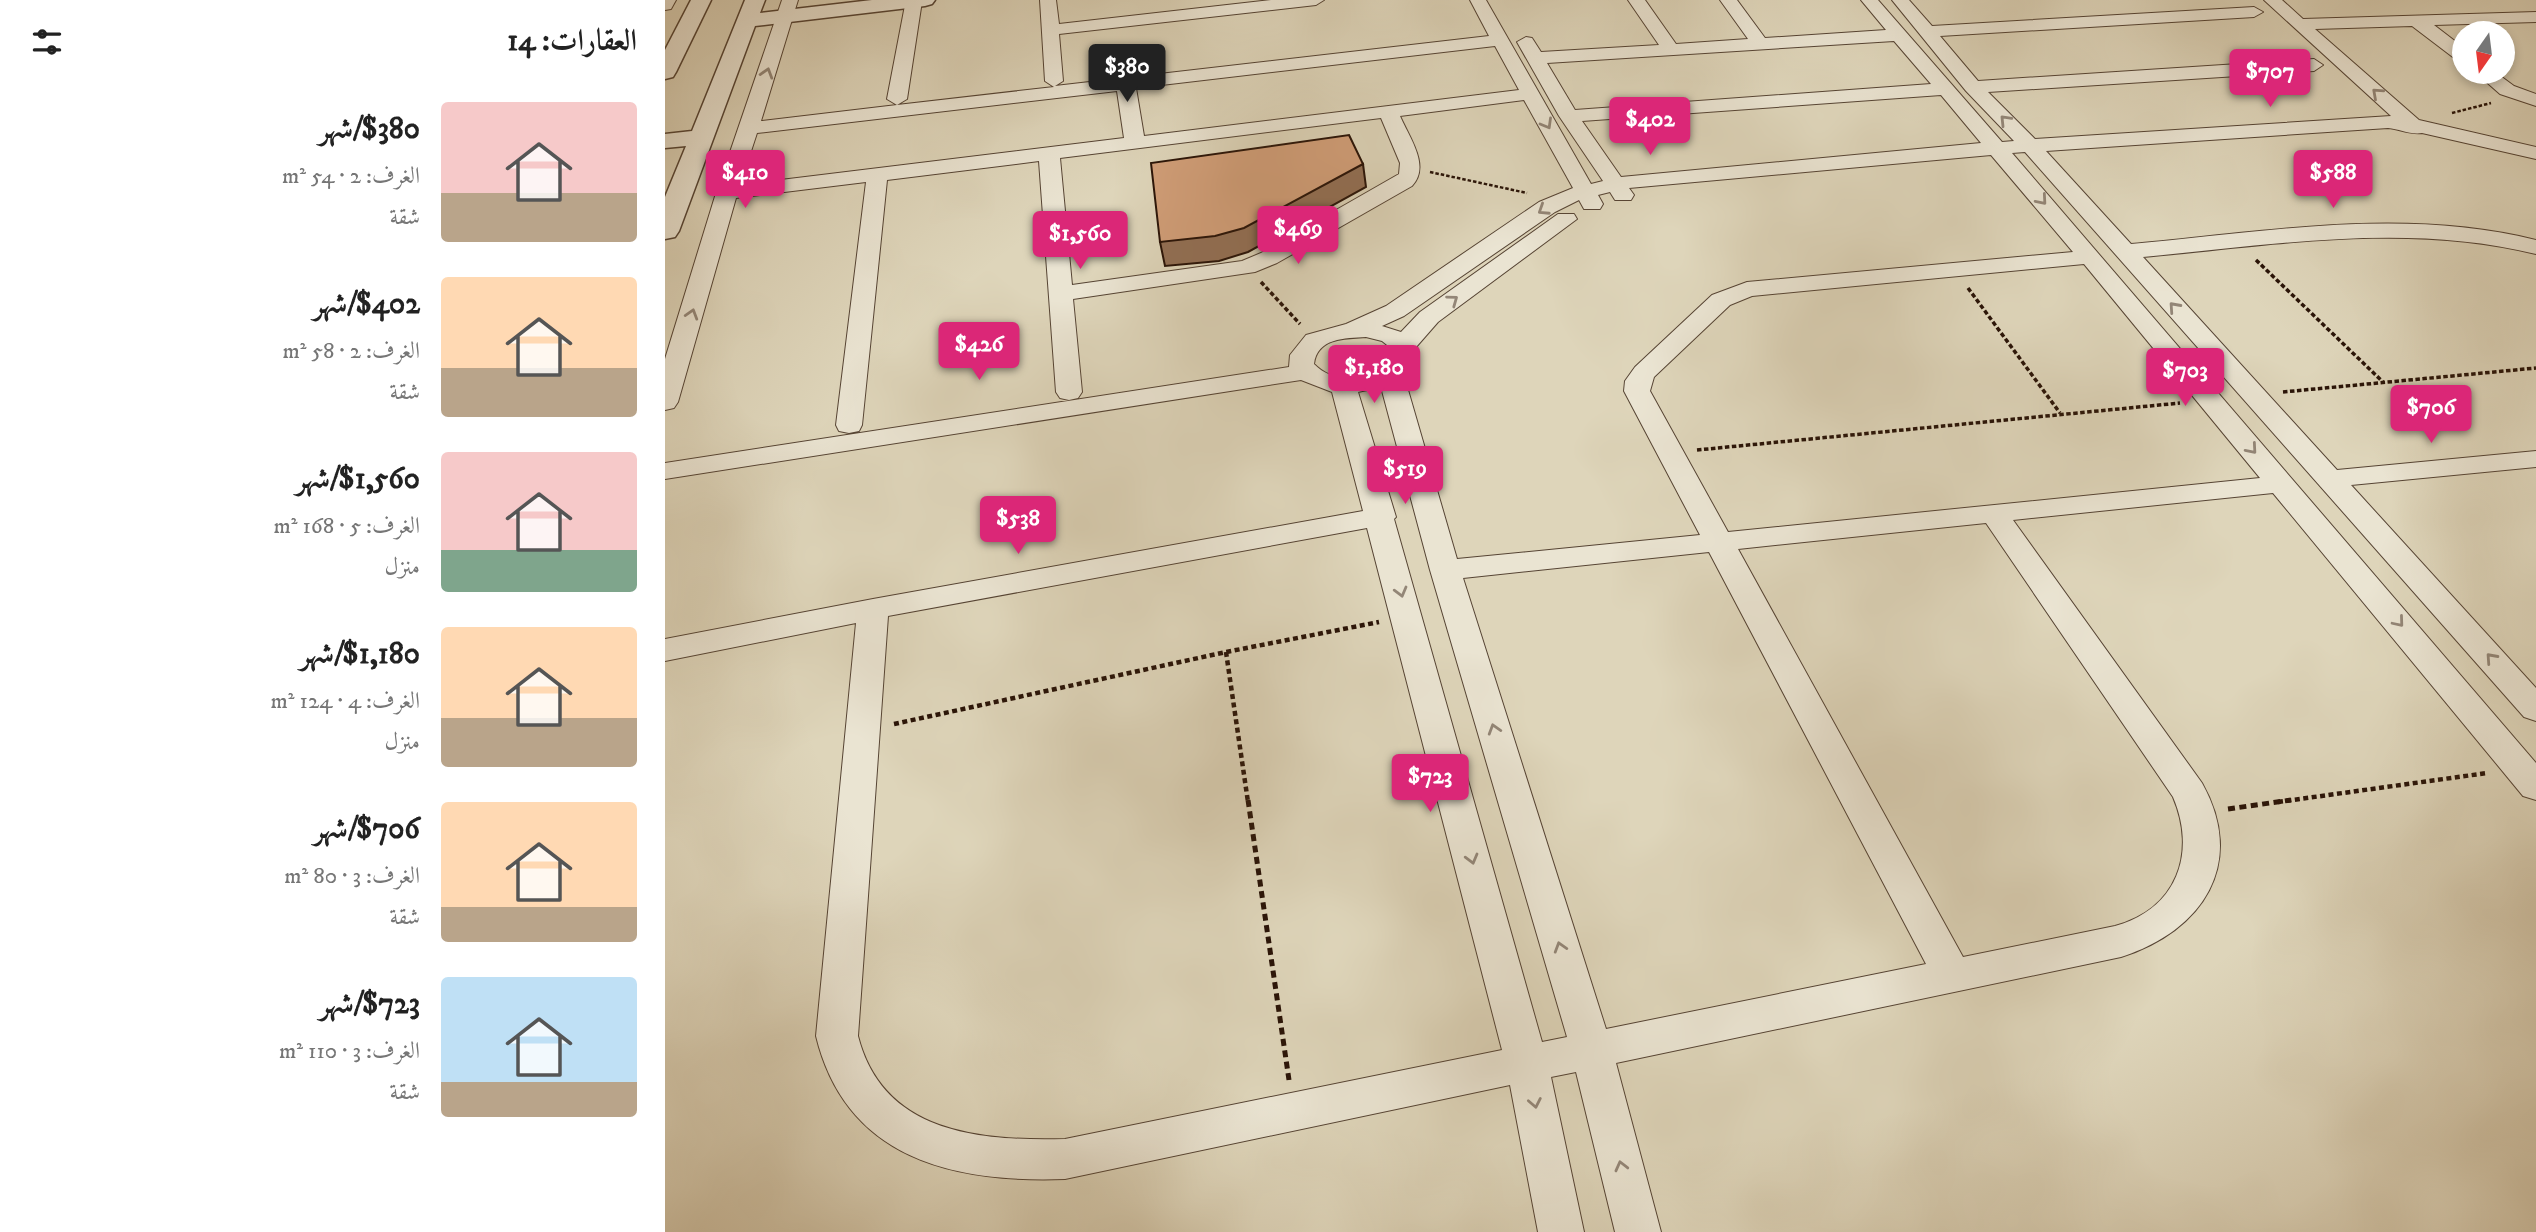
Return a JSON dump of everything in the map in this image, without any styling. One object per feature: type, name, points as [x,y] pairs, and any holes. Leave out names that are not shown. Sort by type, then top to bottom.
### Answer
[{"type":"street","points":[[665,5],[668,0]]},
{"type":"street","points":[[788,8],[841,0]]},
{"type":"street","points":[[1048,0],[1054,81]]},
{"type":"street","points":[[1050,30],[1316,0]]},
{"type":"street","points":[[1478,0],[1589,197]]},
{"type":"street","points":[[1636,0],[1671,49]]},
{"type":"street","points":[[1728,0],[1760,43]]},
{"type":"street","points":[[1869,0],[2283,484],[2529,777]]},
{"type":"street","points":[[1900,0],[1973,87],[2036,152],[2536,709]]},
{"type":"street","points":[[2123,0],[2142,19]]},
{"type":"street","points":[[2272,0],[2428,138]]},
{"type":"street","points":[[665,231],[751,10],[919,1],[897,99]]},
{"type":"street","points":[[665,15],[697,6]]},
{"type":"street","points":[[665,72],[697,6]]},
{"type":"street","points":[[665,402],[727,193],[788,8]]},
{"type":"street","points":[[2034,8],[2049,25]]},
{"type":"street","points":[[1926,32],[2253,11]]},
{"type":"street","points":[[2299,24],[2536,17]]},
{"type":"street","points":[[2417,21],[2452,48]]},
{"type":"street","points":[[1515,23],[1569,116],[1618,189]]},
{"type":"street","points":[[752,121],[897,99],[1498,35]]},
{"type":"street","points":[[752,121],[1126,84],[1498,35]]},
{"type":"street","points":[[1535,58],[1898,35]]},
{"type":"street","points":[[2294,47],[2332,82]]},
{"type":"street","points":[[1973,87],[2313,65]]},
{"type":"street","points":[[1126,84],[1135,143]]},
{"type":"street","points":[[2504,84],[2527,98]]},
{"type":"street","points":[[1569,116],[1946,89]]},
{"type":"street","points":[[727,193],[1530,94]]},
{"type":"street","points":[[2359,106],[2384,129],[2536,165]]},
{"type":"street","points":[[1059,294],[1247,267],[1404,181],[1412,169],[1388,111]]},
{"type":"street","points":[[665,471],[1307,357],[1326,335],[1352,330],[1395,311],[1561,199],[1589,197],[1618,189],[1670,188],[2036,152],[2384,129],[2411,124],[2536,153]]},
{"type":"street","points":[[665,141],[702,137]]},
{"type":"street","points":[[1049,153],[1069,392]]},
{"type":"street","points":[[849,425],[877,175]]},
{"type":"street","points":[[1307,357],[1321,381],[1343,385],[1363,384],[1397,360],[1414,331],[1429,317],[1569,217],[1589,197]]},
{"type":"street","points":[[2124,252],[2372,228],[2418,227],[2467,232],[2536,247]]},
{"type":"street","points":[[1953,976],[1637,391],[1637,381],[1721,300],[1747,289],[2090,257]]},
{"type":"street","points":[[1352,330],[1390,335],[1433,527],[1592,1051],[1638,1232]]},
{"type":"street","points":[[665,453],[1307,357]]},
{"type":"street","points":[[1343,385],[1527,1064],[1561,1232]]},
{"type":"street","points":[[2331,480],[2536,459]]},
{"type":"street","points":[[1445,570],[2283,484]]},
{"type":"street","points":[[873,609],[837,1035],[846,1069],[866,1099],[893,1125],[928,1144],[970,1156],[1016,1162],[1065,1159],[2133,937],[2170,915],[2194,885],[2203,850],[2198,813],[2189,792],[1993,513]]},
{"type":"street","points":[[665,650],[873,609],[1383,526],[1433,527]]},
{"type":"path","points":[[2411,124],[2527,98]]},
{"type":"path","points":[[1412,169],[1561,199]]},
{"type":"path","points":[[2237,241],[2384,383]]},
{"type":"path","points":[[1247,267],[1307,357]]},
{"type":"path","points":[[1953,268],[2061,414]]},
{"type":"path","points":[[2253,395],[2536,368]]},
{"type":"path","points":[[1670,453],[2209,400]]},
{"type":"path","points":[[863,730],[1407,616]]},
{"type":"path","points":[[1226,652],[1294,1112]]},
{"type":"path","points":[[2198,813],[2529,777]]},
{"type":"building","points":[[1349,135],[1363,164],[1244,228],[1215,236],[1160,242],[1151,163]]}]
